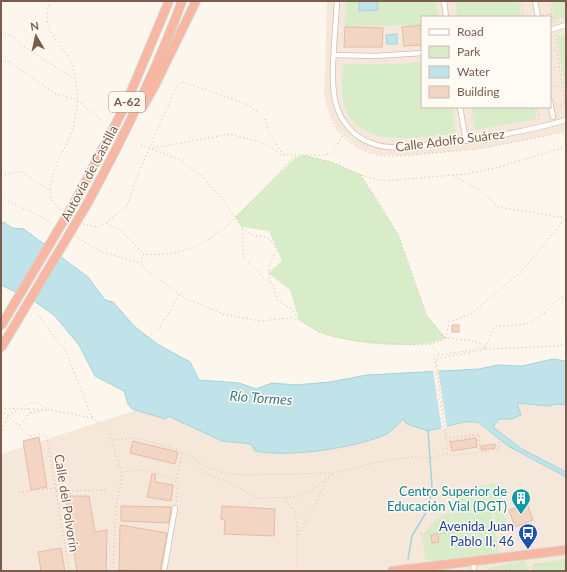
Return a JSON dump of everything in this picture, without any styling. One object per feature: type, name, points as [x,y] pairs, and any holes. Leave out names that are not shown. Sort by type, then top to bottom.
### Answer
[{"type":"highway","name":"Autovía de Castilla","points":[[1,326],[76,200],[125,106],[169,1]]},
{"type":"highway","name":"Autovía de Castilla","points":[[1,348],[86,206],[115,154],[166,46],[182,1]]},
{"type":"highway","points":[[115,154],[154,87],[196,1]]},
{"type":"highway","points":[[392,571],[420,569],[566,550]]},
{"type":"street","name":"Calle Adolfo Suárez","points":[[337,1],[333,81],[335,103],[343,120],[352,132],[361,139],[384,147],[404,147],[466,141],[566,120]]},
{"type":"street","points":[[444,1],[446,16]]},
{"type":"street","points":[[536,1],[538,16]]},
{"type":"street","points":[[551,30],[566,25]]},
{"type":"street","points":[[335,55],[375,56],[421,53]]},
{"type":"street","points":[[460,108],[466,141]]},
{"type":"street","points":[[551,108],[552,117]]},
{"type":"street","points":[[164,571],[175,508]]},
{"type":"street","points":[[473,561],[474,571]]},
{"type":"path","points":[[49,1],[49,30],[69,56],[75,79],[77,100]]},
{"type":"path","points":[[521,1],[523,16]]},
{"type":"path","points":[[550,1],[553,22]]},
{"type":"path","points":[[1,32],[14,37],[24,47],[75,79]]},
{"type":"path","points":[[555,35],[566,112]]},
{"type":"path","points":[[551,50],[557,48]]},
{"type":"path","points":[[1,61],[10,62],[54,92],[77,100],[103,121]]},
{"type":"path","points":[[551,68],[559,67]]},
{"type":"path","points":[[149,147],[176,87],[180,83],[184,82],[248,105],[265,119],[268,131],[283,155]]},
{"type":"path","points":[[551,87],[562,85]]},
{"type":"path","points":[[537,108],[539,120]]},
{"type":"path","points":[[333,117],[330,119],[342,136],[351,145],[378,156],[401,157],[478,150],[566,132]]},
{"type":"path","points":[[153,148],[230,134],[260,142],[283,155],[313,154],[326,156],[332,152],[342,136]]},
{"type":"path","points":[[142,145],[153,148],[180,160],[202,176],[242,227],[251,234],[263,235],[271,240],[276,251],[269,261],[268,270],[272,285],[278,301],[292,309],[299,320]]},
{"type":"path","points":[[107,222],[123,233],[144,254],[179,253],[196,248],[214,236],[295,158],[303,155],[332,162],[361,175],[382,181],[452,175],[494,168],[566,147]]},
{"type":"path","points":[[1,176],[20,171],[50,190]]},
{"type":"path","points":[[361,175],[398,234],[426,316],[446,338]]},
{"type":"path","points":[[452,175],[476,188],[500,207],[566,218]]},
{"type":"path","points":[[446,338],[449,322],[471,314],[523,270],[566,218]]},
{"type":"path","points":[[242,227],[244,259],[272,285]]},
{"type":"path","points":[[144,254],[141,259],[142,267],[180,294],[223,314],[260,321],[281,318],[299,320],[323,334],[340,338],[403,345],[429,344],[446,338],[473,341],[488,349]]},
{"type":"path","points":[[148,337],[159,329],[180,294]]},
{"type":"path","points":[[485,348],[495,326],[523,324],[537,319],[556,300],[566,295]]},
{"type":"path","points":[[38,315],[66,352],[73,367],[84,402],[93,418],[108,432],[112,440],[122,480],[116,505],[113,571]]},
{"type":"path","points":[[435,361],[437,357],[488,349],[558,346],[566,343]]},
{"type":"path","points":[[429,344],[440,355]]},
{"type":"path","points":[[485,348],[434,356],[446,438],[449,448],[443,449],[452,456],[499,449]]},
{"type":"path","points":[[30,413],[28,409],[29,403],[34,402],[50,410]]},
{"type":"path","points":[[1,408],[50,410],[93,418]]},
{"type":"path","points":[[1,434],[8,416],[18,409]]},
{"type":"path","points":[[1,410],[20,425],[30,413],[50,410]]},
{"type":"path","name":"Calle del Polvorín","points":[[20,425],[30,436],[40,434],[47,437],[69,571]]},
{"type":"path","points":[[446,438],[478,435],[480,452]]},
{"type":"path","points":[[112,440],[136,438],[154,441],[179,450],[182,453],[194,458],[204,466],[224,473],[242,475],[334,473],[378,462],[413,457],[433,458],[447,453]]},
{"type":"path","points":[[498,441],[499,452]]},
{"type":"path","points":[[175,508],[178,488],[176,482],[182,453]]},
{"type":"path","points":[[194,458],[204,472],[235,485],[257,498],[284,498],[303,495],[334,473]]},
{"type":"path","points":[[121,472],[149,470],[162,473],[176,482]]},
{"type":"path","points":[[297,536],[314,507],[328,478]]},
{"type":"path","points":[[19,492],[55,488]]},
{"type":"path","points":[[56,491],[105,490]]},
{"type":"path","points":[[284,498],[296,513],[297,571]]},
{"type":"path","points":[[526,523],[533,549]]},
{"type":"path","points":[[422,534],[437,532],[439,534],[462,531],[468,534],[470,530],[495,525]]},
{"type":"path","points":[[462,531],[464,527],[469,528],[470,530]]},
{"type":"path","points":[[526,571],[532,565],[564,564],[566,571]]},
{"type":"path","points":[[486,567],[487,571]]},
{"type":"path","points":[[502,571],[508,569],[513,571]]},
{"type":"shaded area","points":[[327,1],[566,1],[566,131],[478,149],[401,156],[378,155],[357,147],[338,131],[329,114],[324,95]]},
{"type":"shaded area","points":[[566,398],[566,571],[1,571],[1,454],[155,404]]},
{"type":"green space","points":[[346,1],[436,1],[439,16],[421,16],[421,25],[345,27]]},
{"type":"green space","points":[[455,1],[519,1],[521,16],[457,16]]},
{"type":"green space","points":[[552,1],[566,1],[566,17],[554,20]]},
{"type":"green space","points":[[566,34],[566,95],[557,36]]},
{"type":"green space","points":[[421,62],[421,108],[452,108],[456,133],[423,137],[387,137],[371,133],[357,126],[347,113],[342,95],[343,64],[393,64]]},
{"type":"green space","points":[[471,108],[535,108],[536,119],[475,130]]},
{"type":"green space","points":[[303,155],[332,162],[361,175],[398,234],[427,316],[446,338],[434,342],[403,345],[385,345],[351,341],[336,338],[314,330],[299,320],[290,290],[268,273],[282,261],[269,231],[242,227],[235,217],[295,158]]},
{"type":"green space","points":[[494,483],[498,486],[502,500],[500,502],[448,509],[468,489]]},
{"type":"green space","points":[[500,505],[509,528],[500,532],[498,531],[493,507]]},
{"type":"green space","points":[[488,507],[491,508],[499,553],[434,561],[426,560],[422,536],[436,520],[450,512]]},
{"type":"green space","points":[[566,559],[566,571],[532,571],[533,564]]},
{"type":"green space","points":[[525,560],[528,571],[489,571],[488,568]]},
{"type":"water","points":[[377,1],[378,10],[359,11],[359,2]]},
{"type":"water","points":[[397,34],[397,44],[387,44],[386,35]]},
{"type":"water","name":"Río Tormes","points":[[4,222],[12,228],[24,229],[88,277],[105,300],[113,302],[134,326],[157,344],[190,362],[199,380],[239,383],[256,389],[272,383],[296,385],[330,382],[367,375],[479,369],[497,365],[522,366],[553,359],[566,361],[566,405],[557,404],[548,406],[517,403],[521,415],[512,419],[499,419],[493,427],[522,449],[566,472],[566,477],[508,446],[478,422],[464,422],[428,431],[407,424],[403,419],[387,434],[358,444],[303,452],[269,453],[255,451],[251,444],[222,441],[168,416],[165,419],[132,409],[128,404],[124,391],[95,376],[79,345],[55,316],[34,301],[1,285],[1,223]]},
{"type":"pier","points":[[45,243],[62,255],[33,303],[15,294]]},
{"type":"pier","points":[[438,369],[447,428],[442,430],[433,370]]},
{"type":"building","points":[[421,25],[421,45],[404,46],[402,27]]},
{"type":"building","points":[[345,27],[383,28],[382,47],[344,47]]},
{"type":"building","points":[[452,325],[459,325],[459,332],[452,332]]},
{"type":"building","points":[[39,437],[47,487],[31,490],[23,441]]},
{"type":"building","points":[[476,438],[477,447],[452,451],[450,442]]},
{"type":"building","points":[[133,441],[178,452],[175,464],[130,453]]},
{"type":"building","points":[[495,444],[495,448],[482,450],[481,446]]},
{"type":"building","points":[[152,474],[156,474],[155,482],[173,485],[171,501],[147,497]]},
{"type":"building","points":[[65,496],[89,496],[95,532],[107,530],[106,571],[77,571]]},
{"type":"building","name":"Centro Superior de Educación Vial (DGT)","points":[[527,504],[533,520],[515,527],[509,510]]},
{"type":"building","points":[[121,506],[171,507],[169,523],[121,521]]},
{"type":"building","points":[[222,506],[275,509],[274,536],[224,534],[225,520],[221,519]]},
{"type":"building","points":[[120,525],[167,533],[160,571],[119,570]]},
{"type":"building","points":[[438,534],[439,542],[432,543],[431,535]]},
{"type":"building","points":[[61,548],[65,571],[41,571],[38,552]]},
{"type":"waterway","points":[[408,559],[412,536],[428,509],[432,487],[428,430]]},
{"type":"place","name":"Centro Superior de Educación Vial (DGT)","points":[[521,515]]},
{"type":"place","name":"Avenida Juan Pablo II, 46","points":[[528,550]]}]
